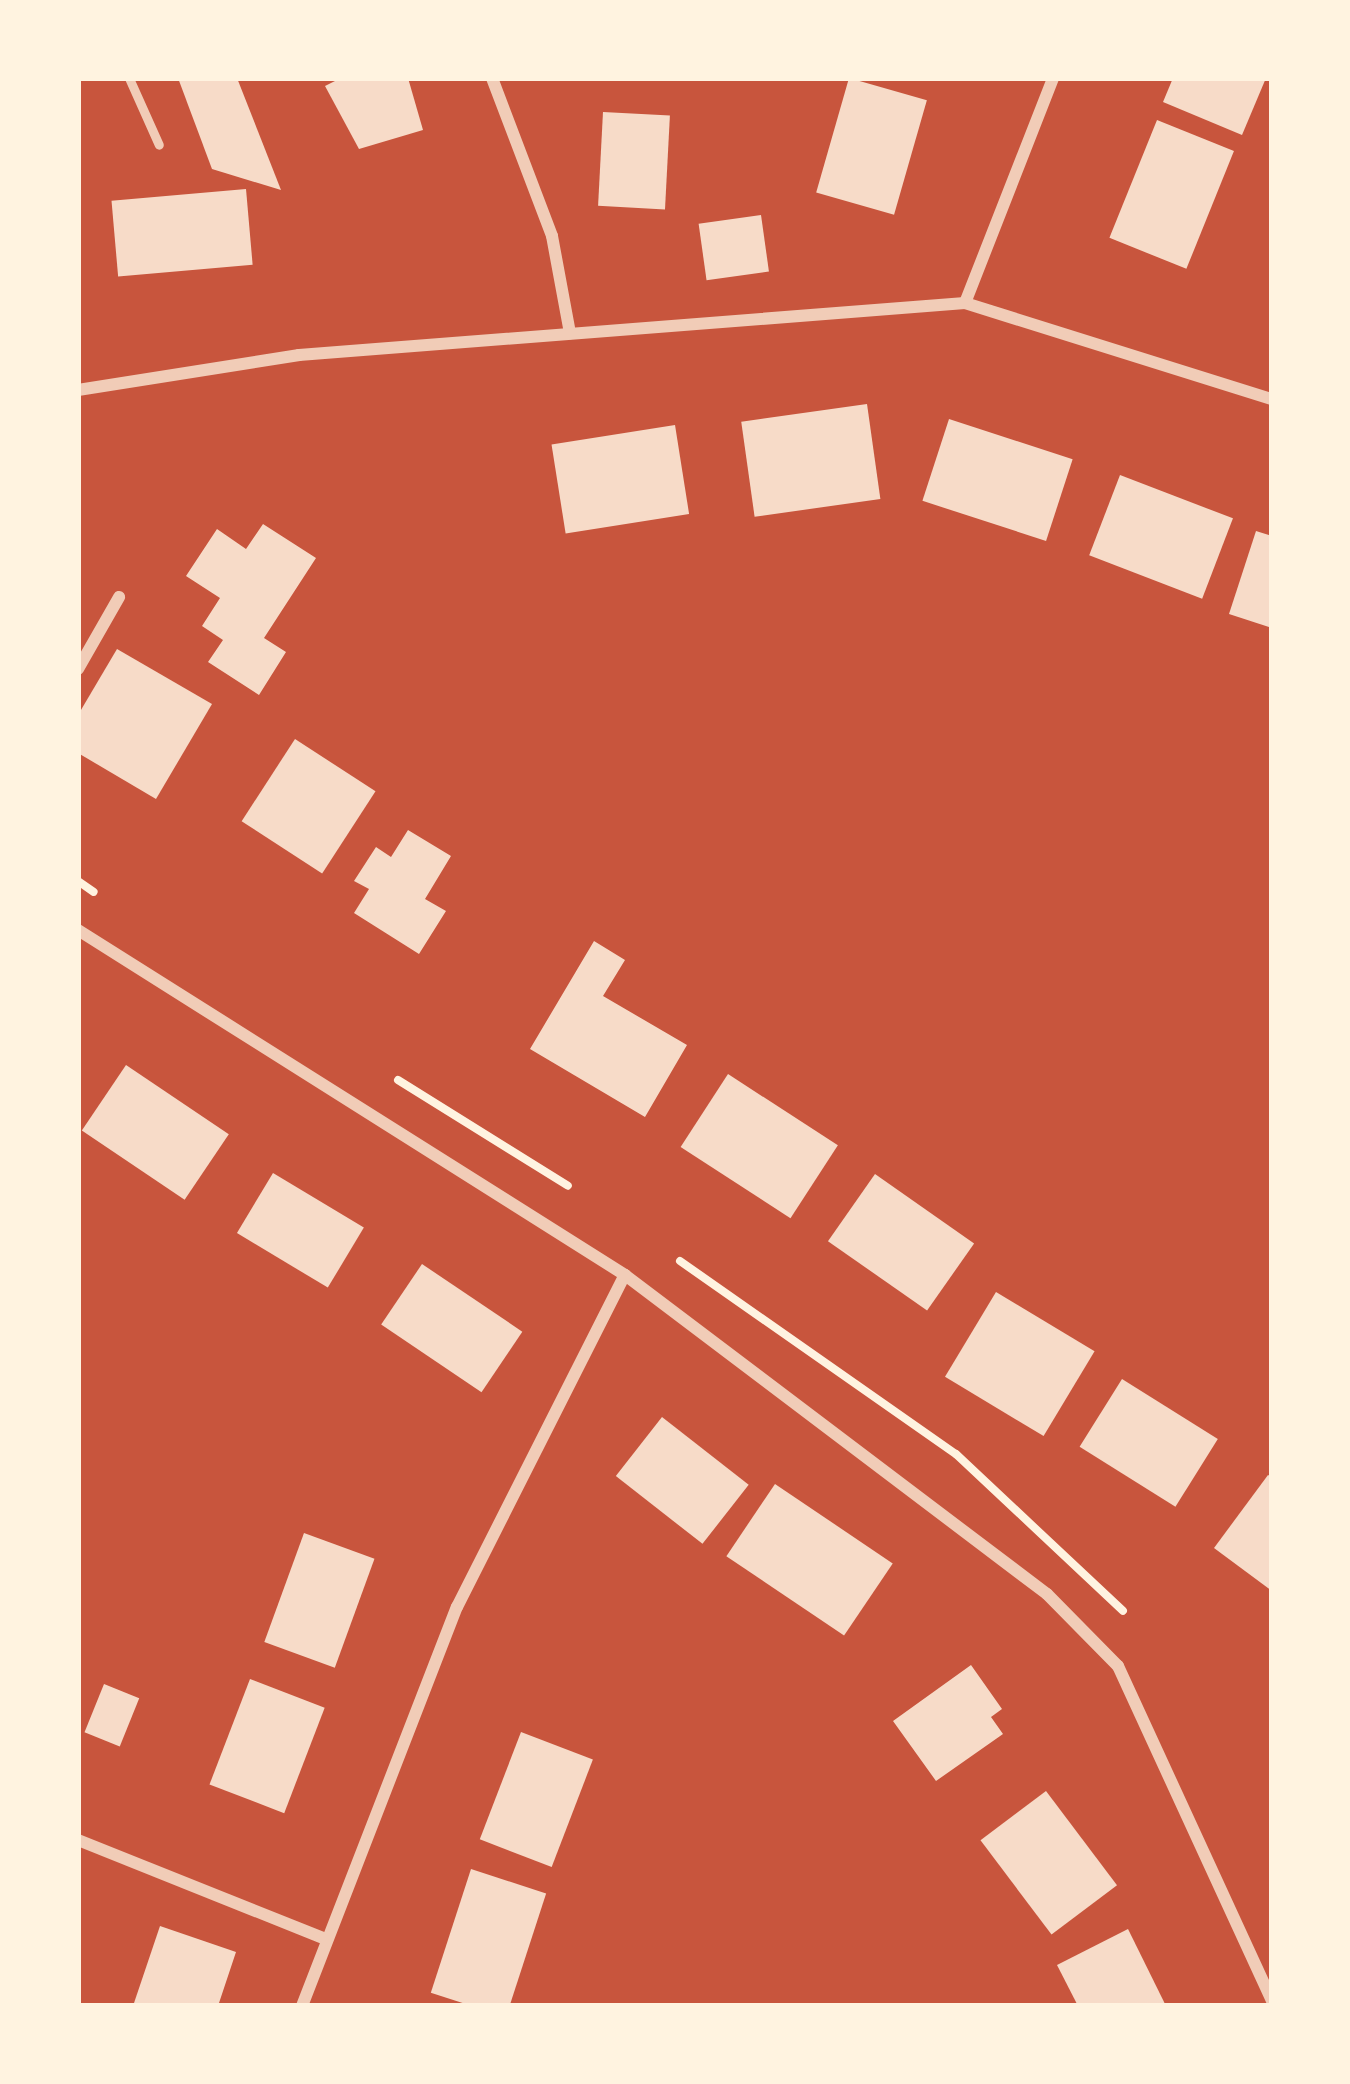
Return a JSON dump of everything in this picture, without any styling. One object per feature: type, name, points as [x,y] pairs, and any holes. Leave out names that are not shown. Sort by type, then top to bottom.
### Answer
[{"type":"street","points":[[492,78],[552,236],[570,334]]},
{"type":"street","points":[[964,303],[1053,78]]},
{"type":"street","points":[[78,390],[299,355],[964,303],[1272,399]]},
{"type":"street","points":[[78,669],[118,597]]},
{"type":"street","points":[[78,930],[625,1275],[1047,1594],[1118,1666],[1272,2001]]},
{"type":"street","points":[[302,2006],[457,1607],[625,1275]]},
{"type":"street","points":[[78,1840],[326,1939]]},
{"type":"lane","points":[[129,78],[159,146]]},
{"type":"building","points":[[178,78],[237,78],[281,190],[212,169]]},
{"type":"building","points":[[341,78],[408,78],[423,130],[359,149],[325,86]]},
{"type":"building","points":[[849,78],[927,100],[894,215],[816,192]]},
{"type":"building","points":[[1173,78],[1266,78],[1242,135],[1163,102]]},
{"type":"building","points":[[603,112],[670,116],[665,209],[598,206]]},
{"type":"building","points":[[1157,120],[1234,151],[1186,269],[1109,238]]},
{"type":"building","points":[[246,189],[253,265],[118,276],[112,201]]},
{"type":"building","points":[[761,215],[769,271],[707,280],[699,224]]},
{"type":"building","points":[[867,404],[880,499],[755,517],[741,422]]},
{"type":"building","points":[[949,419],[1073,459],[1046,541],[922,501]]},
{"type":"building","points":[[675,425],[689,514],[566,533],[552,445]]},
{"type":"building","points":[[1120,475],[1233,518],[1202,599],[1089,555]]},
{"type":"building","points":[[263,524],[316,558],[264,638],[286,652],[259,695],[208,662],[223,640],[202,626],[220,598],[186,576],[217,529],[246,549]]},
{"type":"building","points":[[1256,531],[1272,536],[1272,628],[1229,614]]},
{"type":"building","points":[[117,649],[212,704],[156,799],[78,753],[78,715]]},
{"type":"building","points":[[295,739],[376,791],[322,873],[242,821]]},
{"type":"building","points":[[408,830],[451,856],[425,899],[446,911],[419,954],[354,913],[369,889],[354,881],[376,847],[391,857]]},
{"type":"building","points":[[594,941],[625,960],[603,996],[687,1045],[645,1117],[530,1049]]},
{"type":"building","points":[[126,1065],[229,1134],[185,1200],[82,1130]]},
{"type":"building","points":[[728,1074],[838,1145],[790,1218],[681,1147]]},
{"type":"building","points":[[273,1173],[364,1228],[328,1288],[237,1233]]},
{"type":"building","points":[[875,1174],[974,1243],[927,1311],[828,1241]]},
{"type":"building","points":[[422,1264],[522,1332],[481,1392],[381,1325]]},
{"type":"building","points":[[996,1292],[1095,1351],[1044,1436],[945,1377]]},
{"type":"building","points":[[1122,1379],[1218,1439],[1175,1507],[1080,1447]]},
{"type":"building","points":[[662,1417],[749,1485],[703,1544],[616,1476]]},
{"type":"building","points":[[1268,1475],[1272,1477],[1272,1591],[1214,1548]]},
{"type":"building","points":[[775,1484],[893,1563],[844,1636],[726,1556]]},
{"type":"building","points":[[304,1533],[374,1559],[335,1668],[264,1642]]},
{"type":"building","points":[[971,1665],[1002,1709],[991,1717],[1003,1734],[936,1781],[893,1721]]},
{"type":"building","points":[[250,1679],[325,1708],[284,1813],[210,1784]]},
{"type":"building","points":[[104,1684],[139,1698],[120,1746],[85,1732]]},
{"type":"building","points":[[521,1732],[593,1760],[552,1867],[480,1839]]},
{"type":"building","points":[[1046,1791],[1117,1885],[1052,1935],[981,1840]]},
{"type":"building","points":[[471,1869],[546,1893],[510,2006],[472,2006],[431,1993]]},
{"type":"building","points":[[160,1926],[236,1952],[218,2006],[133,2006]]},
{"type":"building","points":[[1128,1929],[1166,2006],[1078,2006],[1057,1965]]}]
